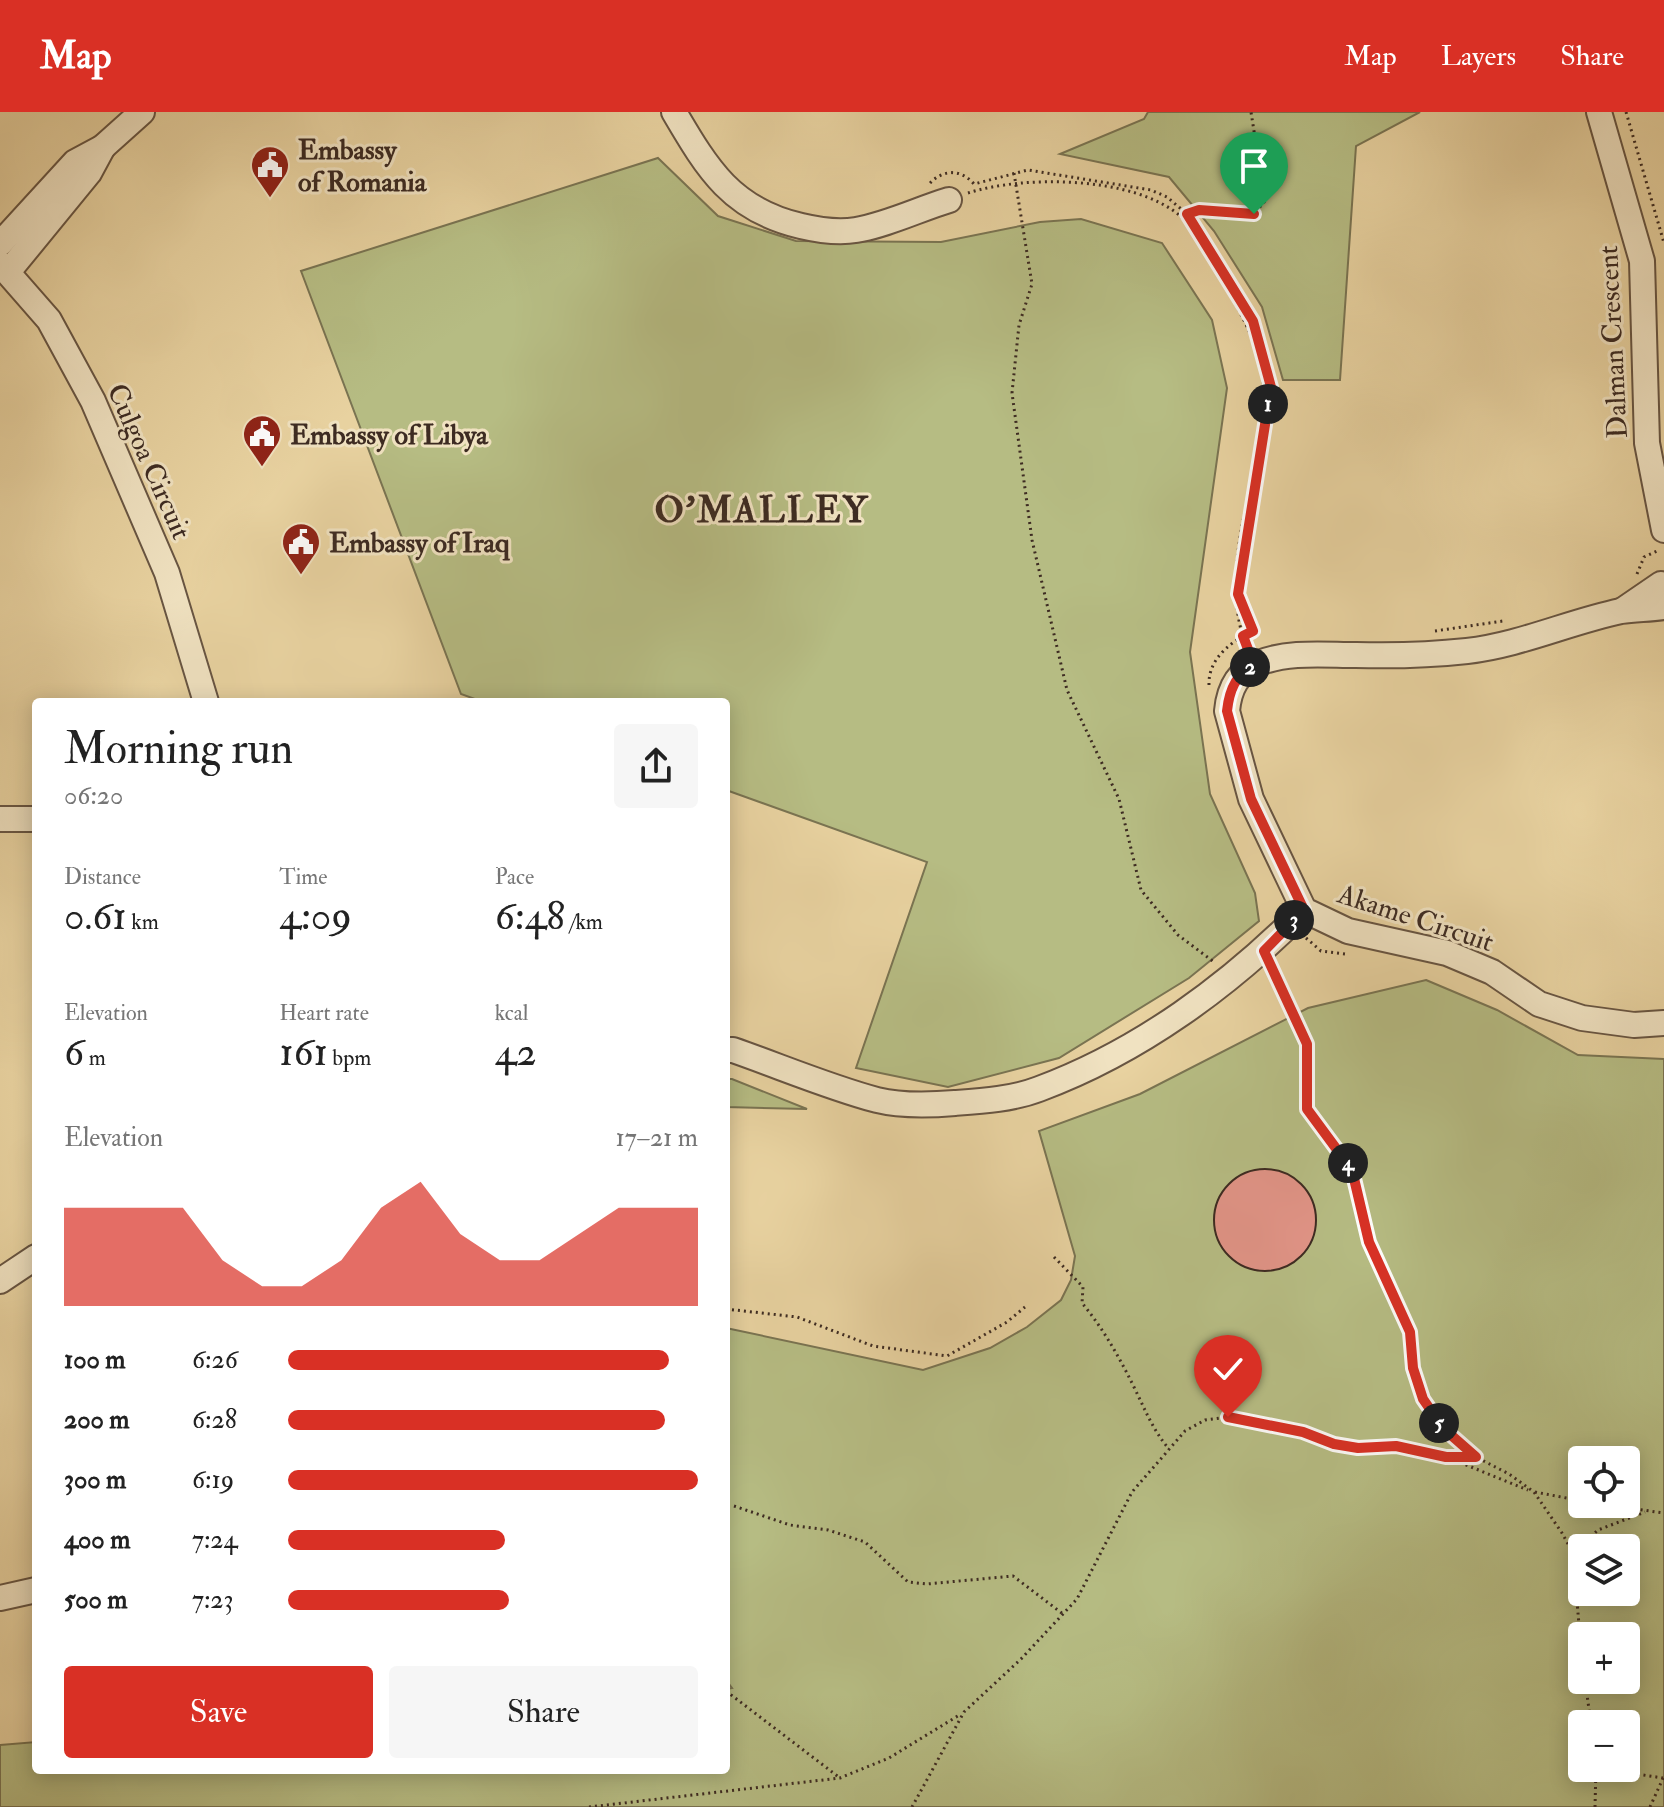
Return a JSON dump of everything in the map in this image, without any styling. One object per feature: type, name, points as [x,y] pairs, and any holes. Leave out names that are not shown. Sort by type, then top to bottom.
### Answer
[{"type":"street","points":[[0,244],[75,162],[103,147],[142,112]]},
{"type":"street","points":[[674,112],[718,180],[745,205],[779,221],[816,230],[855,230],[949,200]]},
{"type":"street","name":"Dalman Crescent","points":[[1599,112],[1653,258],[1647,443],[1664,526]]},
{"type":"street","points":[[4,268],[89,173],[103,147]]},
{"type":"street","name":"Culgoa Circuit","points":[[4,268],[49,320],[93,401],[167,573],[205,698]]},
{"type":"street","points":[[1254,665],[1277,658],[1306,655],[1395,656],[1467,651],[1527,640],[1621,611],[1663,590]]},
{"type":"street","name":"Akame Circuit","points":[[1254,665],[1234,682],[1228,696],[1227,711],[1251,799],[1297,917],[1447,953],[1492,972],[1539,1004],[1582,1018],[1634,1025],[1664,1023]]},
{"type":"street","points":[[0,819],[32,819]]},
{"type":"street","points":[[730,1049],[878,1100],[934,1105],[991,1100],[1038,1090],[1141,1039],[1233,976],[1297,917]]},
{"type":"street","points":[[0,1281],[32,1260]]},
{"type":"street","points":[[0,1598],[32,1591]]},
{"type":"path","points":[[1251,112],[1265,201],[1254,214],[1199,210],[1187,214],[1253,321],[1271,387],[1238,594],[1253,631],[1263,637]]},
{"type":"path","points":[[1626,112],[1664,243]]},
{"type":"path","points":[[1014,173],[1032,284],[1019,325],[1012,393],[1032,540],[1067,690],[1119,799],[1141,890],[1178,935],[1233,976]]},
{"type":"path","points":[[949,200],[996,184],[1067,182],[1137,192],[1157,199],[1181,217],[1246,322],[1259,357],[1264,400],[1233,588],[1243,636],[1254,665]]},
{"type":"path","points":[[1632,578],[1638,573],[1644,557],[1664,548]]},
{"type":"path","points":[[1431,631],[1513,619]]},
{"type":"path","points":[[1209,688],[1209,675],[1227,644],[1253,631]]},
{"type":"path","points":[[1297,917],[1321,951],[1347,954]]},
{"type":"path","points":[[1262,974],[1271,966],[1307,1044],[1307,1109],[1352,1170],[1369,1242],[1410,1332],[1413,1368],[1423,1399],[1443,1428],[1476,1457],[1509,1474],[1534,1492],[1568,1545]]},
{"type":"path","points":[[1054,1257],[1083,1287],[1082,1303],[1100,1325],[1154,1431],[1169,1449]]},
{"type":"path","points":[[730,1309],[797,1317],[873,1346],[947,1356],[1007,1322],[1025,1307]]},
{"type":"path","points":[[589,1807],[840,1778],[889,1758],[964,1712],[1021,1659],[1077,1599],[1132,1492],[1185,1431],[1205,1420],[1228,1417],[1303,1432],[1334,1444],[1358,1448],[1396,1446],[1446,1457],[1534,1492],[1568,1498]]},
{"type":"path","points":[[1446,1457],[1476,1457]]},
{"type":"path","points":[[734,1506],[790,1525],[828,1530],[865,1542],[908,1582],[927,1584],[1013,1576],[1063,1614]]},
{"type":"path","points":[[1640,1511],[1664,1513]]},
{"type":"path","points":[[1594,1534],[1645,1512]]},
{"type":"path","points":[[730,1694],[840,1778]]},
{"type":"path","points":[[912,1807],[964,1712]]},
{"type":"path","points":[[1640,1774],[1664,1777],[1650,1807]]},
{"type":"path","points":[[1595,1807],[1596,1782]]},
{"type":"green space","points":[[1148,112],[1420,112],[1356,146],[1340,380],[1283,380],[1262,307],[1214,231],[1169,177],[1060,154],[1144,119]]},
{"type":"green space","points":[[658,158],[718,216],[796,241],[941,242],[1040,222],[1081,219],[1162,243],[1212,320],[1227,388],[1190,652],[1210,794],[1255,893],[1259,921],[1189,978],[1059,1058],[948,1087],[856,1068],[927,862],[730,791],[730,698],[472,698],[461,694],[301,271]]},
{"type":"green space","points":[[1426,980],[1497,1010],[1578,1055],[1664,1059],[1664,1807],[0,1807],[0,1745],[32,1742],[32,1774],[730,1774],[730,1329],[923,1370],[990,1348],[1027,1327],[1061,1300],[1071,1280],[1075,1256],[1039,1131],[1140,1094],[1308,1008]]},
{"type":"green space","points":[[730,1079],[732,1079],[807,1109],[730,1107]]},
{"type":"building","points":[[1265,1169],[1294,1177],[1308,1191],[1316,1220],[1308,1249],[1294,1263],[1265,1271],[1236,1263],[1222,1249],[1214,1220],[1222,1191],[1236,1177]]},
{"type":"place","name":"Embassy of Romania","points":[[270,199]]},
{"type":"place","name":"Embassy of Libya","points":[[262,468]]},
{"type":"place","name":"Embassy of Iraq","points":[[301,576]]},
{"type":"district","name":"O'MALLEY","points":[[762,509]]},
{"type":"route","points":[[1228,1417],[1303,1432],[1334,1444],[1358,1448],[1396,1446],[1446,1457],[1476,1457],[1443,1428],[1423,1399],[1415,1380],[1407,1321],[1369,1242],[1352,1170],[1307,1109],[1305,1081],[1308,1059],[1303,1029],[1264,951],[1304,910],[1251,799],[1227,711],[1228,696],[1234,682],[1254,665],[1243,636],[1253,631],[1238,594],[1271,387],[1253,321],[1187,214],[1199,210],[1254,214]]}]
